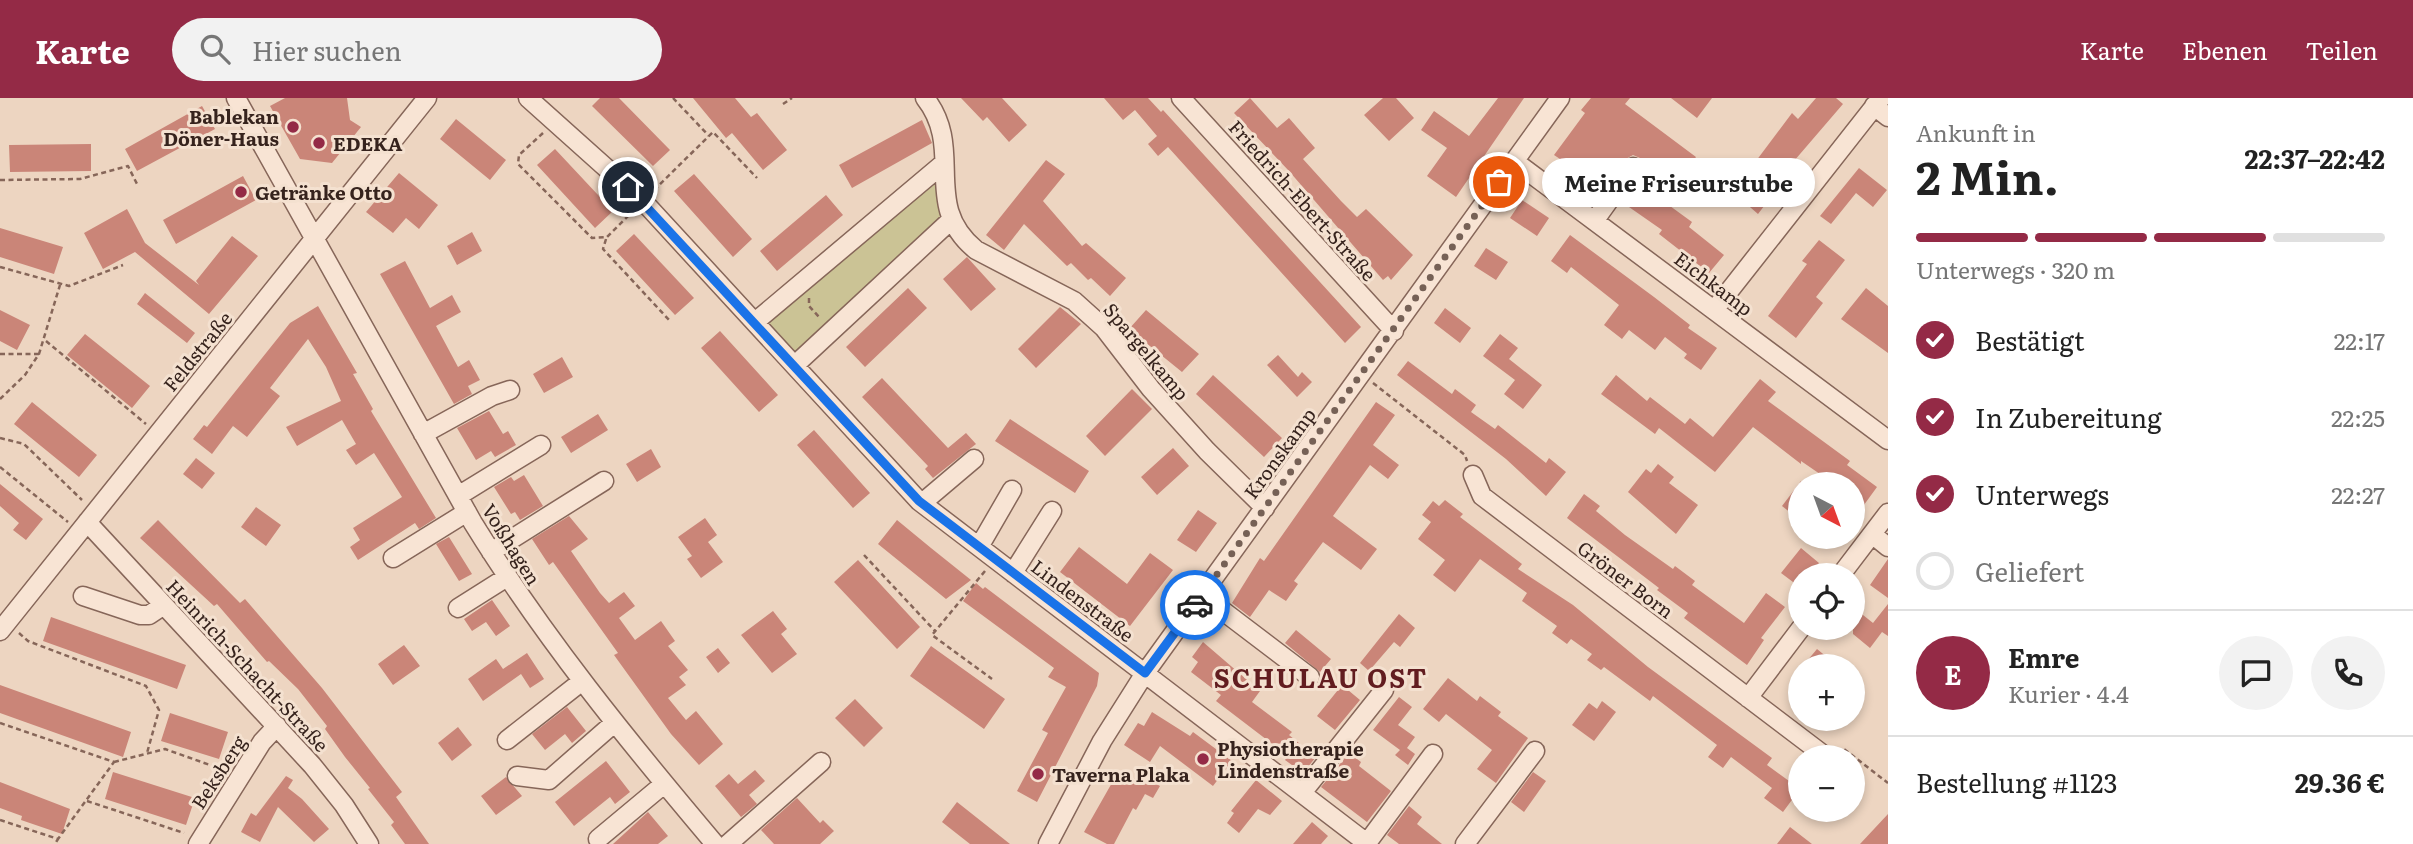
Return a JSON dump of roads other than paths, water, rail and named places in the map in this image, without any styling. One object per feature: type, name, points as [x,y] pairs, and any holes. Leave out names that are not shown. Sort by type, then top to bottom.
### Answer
[{"type":"street","name":"Voßhagen","points":[[236,98],[467,512],[507,577],[613,724],[715,844]]},
{"type":"street","name":"Feldstraße","points":[[3,626],[427,98]]},
{"type":"street","name":"Lindenstraße","points":[[528,98],[628,187],[922,503],[1368,844]]},
{"type":"street","points":[[795,365],[950,221],[944,163],[944,131],[925,98]]},
{"type":"street","name":"Friedrich-Ebert-Straße","points":[[1181,98],[1394,331]]},
{"type":"street","name":"Kronskamp","points":[[1048,844],[1102,741],[1145,673],[1560,98]]},
{"type":"street","points":[[1715,309],[1881,107]]},
{"type":"street","name":"Eichkamp","points":[[1514,161],[1888,440]]},
{"type":"street","points":[[755,322],[944,163]]},
{"type":"street","points":[[1595,220],[1633,167]]},
{"type":"street","name":"Spargelkamp","points":[[950,221],[963,240],[976,250],[1074,301],[1094,318],[1207,451],[1265,508]]},
{"type":"street","points":[[423,434],[492,396],[510,390]]},
{"type":"street","points":[[458,496],[541,445]]},
{"type":"street","points":[[922,503],[974,458]]},
{"type":"street","name":"Gröner Born","points":[[1473,475],[1482,496],[1810,745]]},
{"type":"street","points":[[491,552],[604,481]]},
{"type":"street","points":[[979,547],[1012,489]]},
{"type":"street","points":[[1013,573],[1052,511]]},
{"type":"street","points":[[393,558],[467,512]]},
{"type":"street","points":[[1850,563],[1888,513]]},
{"type":"street","name":"Heinrich-Schacht-Straße","points":[[87,522],[277,726],[344,805],[369,844]]},
{"type":"street","points":[[1872,534],[1888,547]]},
{"type":"street","points":[[458,608],[507,577]]},
{"type":"street","points":[[1202,595],[1310,677]]},
{"type":"street","points":[[83,596],[140,615],[149,615],[164,605]]},
{"type":"street","points":[[1748,698],[1792,640]]},
{"type":"street","points":[[507,740],[581,682]]},
{"type":"street","points":[[1302,793],[1384,690]]},
{"type":"street","points":[[517,776],[549,780],[613,724]]},
{"type":"street","name":"Beksberg","points":[[199,841],[262,742],[277,726]]},
{"type":"street","points":[[1465,844],[1535,751]]},
{"type":"street","points":[[1368,844],[1433,754]]},
{"type":"street","points":[[728,844],[821,762]]},
{"type":"street","points":[[598,839],[664,784]]},
{"type":"place","name":"Bablekan Döner-Haus","points":[[293,127]]},
{"type":"place","name":"EDEKA","points":[[319,143]]},
{"type":"place","name":"Meine Friseurstube","points":[[1499,182]]},
{"type":"place","name":"Getränke Otto","points":[[241,192]]},
{"type":"place","name":"Physiotherapie Lindenstraße","points":[[1203,759]]},
{"type":"place","name":"Taverna Plaka","points":[[1038,774]]},
{"type":"district","name":"SCHULAU OST","points":[[1321,676]]}]
